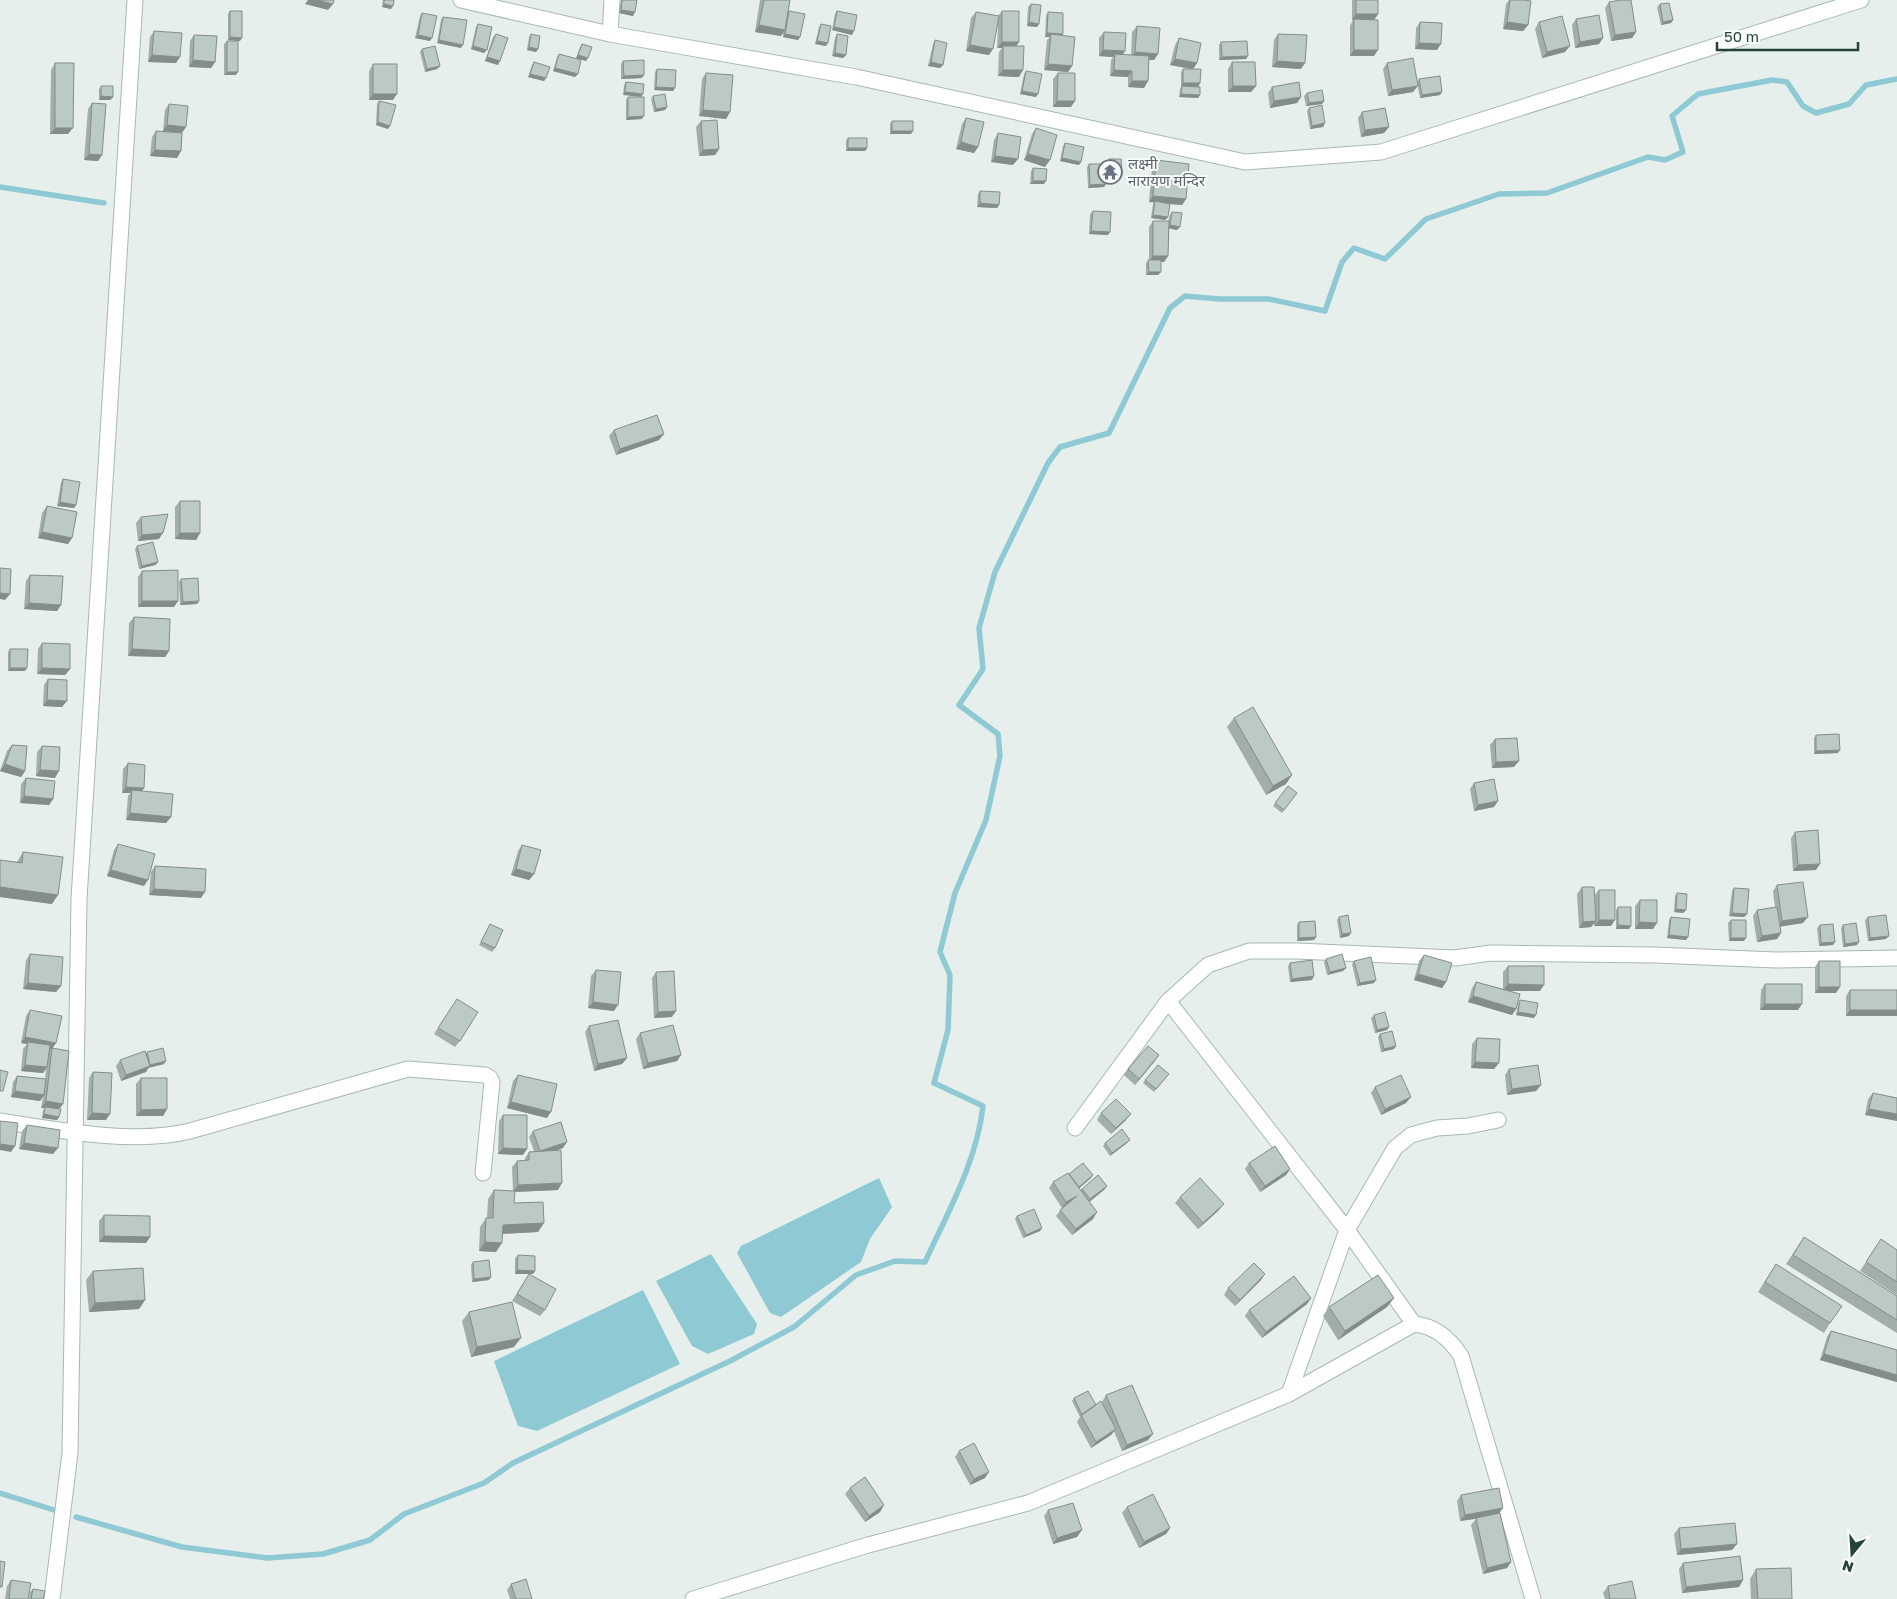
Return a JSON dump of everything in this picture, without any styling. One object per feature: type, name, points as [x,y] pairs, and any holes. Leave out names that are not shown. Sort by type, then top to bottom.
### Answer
[{"type":"street","points":[[52,1599],[70,1453],[79,899],[135,0]]},
{"type":"street","points":[[610,34],[612,0]]},
{"type":"street","points":[[467,1],[610,34],[856,77],[1245,162],[1382,152],[1861,0]]},
{"type":"street","points":[[1075,1128],[1168,1001],[1208,965],[1249,952],[1297,951],[1454,958],[1491,953],[1654,955],[1776,960],[1897,958]]},
{"type":"street","points":[[1168,1001],[1347,1230],[1414,1324]]},
{"type":"street","points":[[0,1122],[74,1132],[138,1136],[179,1134],[408,1069],[485,1075],[492,1082],[483,1174]]},
{"type":"street","points":[[1289,1394],[1347,1230],[1395,1148],[1411,1135],[1438,1128],[1468,1126],[1498,1120]]},
{"type":"street","points":[[693,1599],[868,1545],[1028,1503],[1289,1394],[1414,1324],[1424,1325],[1439,1332],[1452,1341],[1461,1356],[1533,1599]]},
{"type":"water","points":[[879,1178],[892,1207],[870,1239],[861,1262],[781,1317],[770,1313],[737,1253],[741,1246]]},
{"type":"water","points":[[711,1254],[757,1324],[754,1334],[708,1354],[692,1346],[656,1281]]},
{"type":"water","points":[[643,1290],[680,1364],[537,1431],[518,1426],[494,1361]]},
{"type":"building","points":[[317,0],[334,0],[333,4]]},
{"type":"building","points":[[384,0],[394,0],[393,6],[384,4]]},
{"type":"building","points":[[622,0],[637,0],[635,12],[621,10]]},
{"type":"building","points":[[764,0],[790,0],[785,30],[759,25]]},
{"type":"building","points":[[1356,0],[1378,0],[1378,14],[1356,14]]},
{"type":"building","points":[[1510,0],[1531,1],[1528,25],[1507,22]]},
{"type":"building","points":[[1631,0],[1636,32],[1615,35],[1609,2]]},
{"type":"building","points":[[1669,3],[1673,20],[1663,22],[1660,4]]},
{"type":"building","points":[[1031,4],[1041,5],[1039,24],[1029,22]]},
{"type":"building","points":[[230,11],[242,11],[242,38],[230,37]]},
{"type":"building","points":[[789,11],[805,14],[800,37],[785,34]]},
{"type":"building","points":[[837,11],[857,15],[854,31],[834,27]]},
{"type":"building","points":[[1002,11],[1019,11],[1019,42],[1002,42]]},
{"type":"building","points":[[976,12],[999,16],[993,49],[970,45]]},
{"type":"building","points":[[1048,12],[1063,13],[1063,34],[1047,33]]},
{"type":"building","points":[[422,13],[437,16],[432,38],[418,35]]},
{"type":"building","points":[[1599,15],[1603,38],[1580,42],[1576,19]]},
{"type":"building","points":[[1562,16],[1570,46],[1547,52],[1539,22]]},
{"type":"building","points":[[443,17],[467,20],[463,45],[439,40]]},
{"type":"building","points":[[1354,19],[1378,20],[1378,50],[1354,50]]},
{"type":"building","points":[[1420,22],[1442,23],[1441,44],[1419,43]]},
{"type":"building","points":[[478,24],[492,27],[487,50],[473,46]]},
{"type":"building","points":[[821,24],[831,26],[828,43],[817,41]]},
{"type":"building","points":[[1137,26],[1160,28],[1158,54],[1135,52]]},
{"type":"building","points":[[154,31],[182,33],[180,57],[152,55]]},
{"type":"building","points":[[1104,32],[1126,33],[1125,51],[1103,50]]},
{"type":"building","points":[[496,34],[508,38],[500,61],[487,57]]},
{"type":"building","points":[[531,34],[540,36],[538,49],[529,47]]},
{"type":"building","points":[[837,34],[848,36],[846,55],[835,53]]},
{"type":"building","points":[[1051,34],[1075,37],[1072,66],[1048,64]]},
{"type":"building","points":[[1278,34],[1307,35],[1305,63],[1277,61]]},
{"type":"building","points":[[194,35],[217,36],[215,62],[193,60]]},
{"type":"building","points":[[1179,38],[1201,43],[1197,63],[1175,59]]},
{"type":"building","points":[[935,40],[947,43],[943,65],[931,62]]},
{"type":"building","points":[[227,41],[238,41],[238,72],[227,72]]},
{"type":"building","points":[[1247,41],[1248,56],[1222,57],[1221,42]]},
{"type":"building","points":[[582,44],[592,47],[588,58],[578,55]]},
{"type":"building","points":[[435,46],[440,66],[427,69],[422,49]]},
{"type":"building","points":[[1003,46],[1024,46],[1023,70],[1003,70]]},
{"type":"building","points":[[559,54],[581,60],[578,74],[555,68]]},
{"type":"building","points":[[1115,54],[1149,56],[1148,81],[1132,81],[1132,71],[1114,70]]},
{"type":"building","points":[[1413,58],[1418,86],[1392,90],[1387,63]]},
{"type":"building","points":[[644,60],[644,75],[624,76],[623,61]]},
{"type":"building","points":[[534,62],[550,67],[546,78],[530,74]]},
{"type":"building","points":[[1232,62],[1255,62],[1256,86],[1233,86]]},
{"type":"building","points":[[55,63],[74,63],[73,128],[55,128]]},
{"type":"building","points":[[373,64],[397,64],[397,94],[373,94]]},
{"type":"building","points":[[657,69],[676,70],[675,88],[656,87]]},
{"type":"building","points":[[1183,69],[1201,69],[1200,83],[1183,83]]},
{"type":"building","points":[[1026,71],[1042,74],[1038,94],[1022,91]]},
{"type":"building","points":[[706,73],[733,75],[730,112],[703,110]]},
{"type":"building","points":[[1058,73],[1075,73],[1075,101],[1057,101]]},
{"type":"building","points":[[1440,76],[1442,92],[1422,95],[1419,79]]},
{"type":"building","points":[[626,82],[644,84],[643,94],[625,92]]},
{"type":"building","points":[[1299,82],[1301,97],[1274,101],[1272,87]]},
{"type":"building","points":[[101,86],[113,86],[113,97],[101,96]]},
{"type":"building","points":[[1182,86],[1200,87],[1200,95],[1181,94]]},
{"type":"building","points":[[1322,90],[1324,101],[1309,103],[1307,93]]},
{"type":"building","points":[[665,94],[667,107],[656,109],[653,96]]},
{"type":"building","points":[[628,97],[644,97],[644,116],[628,117]]},
{"type":"building","points":[[379,101],[396,105],[390,126],[378,122]]},
{"type":"building","points":[[92,103],[106,104],[102,155],[89,154]]},
{"type":"building","points":[[169,104],[188,106],[186,127],[167,125]]},
{"type":"building","points":[[1322,105],[1325,123],[1312,126],[1309,108]]},
{"type":"building","points":[[1385,108],[1389,127],[1365,130],[1362,112]]},
{"type":"building","points":[[966,118],[984,122],[978,147],[961,142]]},
{"type":"building","points":[[717,120],[719,149],[703,150],[701,121]]},
{"type":"building","points":[[892,121],[913,121],[913,131],[892,131]]},
{"type":"building","points":[[1036,128],[1057,135],[1050,160],[1028,154]]},
{"type":"building","points":[[156,131],[182,133],[181,151],[155,150]]},
{"type":"building","points":[[998,133],[1021,137],[1018,159],[995,156]]},
{"type":"building","points":[[848,138],[867,138],[867,148],[848,148]]},
{"type":"building","points":[[1065,143],[1084,147],[1081,162],[1062,158]]},
{"type":"building","points":[[1109,159],[1121,159],[1122,175],[1109,176]]},
{"type":"building","points":[[1156,160],[1189,164],[1186,199],[1153,196]]},
{"type":"building","points":[[1089,164],[1105,164],[1106,184],[1090,185]]},
{"type":"building","points":[[1033,168],[1047,169],[1046,181],[1033,181]]},
{"type":"building","points":[[980,191],[1000,192],[999,205],[980,203]]},
{"type":"building","points":[[1155,201],[1170,204],[1168,217],[1153,215]]},
{"type":"building","points":[[1093,211],[1111,212],[1110,232],[1091,231]]},
{"type":"building","points":[[1172,212],[1182,213],[1180,227],[1170,225]]},
{"type":"building","points":[[1153,221],[1169,221],[1168,256],[1153,256]]},
{"type":"building","points":[[1148,260],[1161,260],[1161,272],[1149,272]]},
{"type":"building","points":[[657,415],[664,434],[620,449],[614,430]]},
{"type":"building","points":[[63,479],[80,482],[76,505],[60,502]]},
{"type":"building","points":[[180,501],[200,501],[200,533],[180,533]]},
{"type":"building","points":[[47,506],[77,512],[72,538],[42,532]]},
{"type":"building","points":[[168,514],[163,533],[142,535],[141,517]]},
{"type":"building","points":[[153,542],[158,562],[142,566],[137,546]]},
{"type":"building","points":[[0,568],[11,569],[10,594],[0,593]]},
{"type":"building","points":[[178,570],[178,601],[142,601],[142,571]]},
{"type":"building","points":[[30,575],[63,576],[61,605],[29,603]]},
{"type":"building","points":[[198,578],[199,601],[183,602],[181,579]]},
{"type":"building","points":[[134,617],[170,619],[169,651],[132,649]]},
{"type":"building","points":[[42,643],[70,644],[70,669],[42,668]]},
{"type":"building","points":[[10,649],[28,649],[27,668],[10,668]]},
{"type":"building","points":[[48,679],[67,680],[67,701],[47,700]]},
{"type":"building","points":[[1253,707],[1292,775],[1273,786],[1234,718]]},
{"type":"building","points":[[1839,734],[1840,750],[1816,751],[1816,735]]},
{"type":"building","points":[[1517,738],[1519,761],[1496,762],[1495,739]]},
{"type":"building","points":[[12,745],[27,746],[25,771],[5,764]]},
{"type":"building","points":[[42,746],[60,747],[59,771],[40,770]]},
{"type":"building","points":[[128,763],[145,765],[144,788],[126,787]]},
{"type":"building","points":[[26,778],[55,781],[53,799],[24,796]]},
{"type":"building","points":[[1494,779],[1498,801],[1478,805],[1474,783]]},
{"type":"building","points":[[1288,786],[1297,793],[1284,810],[1275,803]]},
{"type":"building","points":[[132,790],[173,794],[171,817],[130,813]]},
{"type":"building","points":[[1818,830],[1820,864],[1798,865],[1795,832]]},
{"type":"building","points":[[118,844],[155,854],[148,880],[111,870]]},
{"type":"building","points":[[522,845],[541,850],[534,874],[516,869]]},
{"type":"building","points":[[23,852],[63,857],[58,895],[0,887],[0,860],[22,863]]},
{"type":"building","points":[[155,866],[206,869],[205,892],[154,889]]},
{"type":"building","points":[[1803,882],[1808,917],[1782,921],[1777,885]]},
{"type":"building","points":[[1582,887],[1594,887],[1596,921],[1583,922]]},
{"type":"building","points":[[1734,888],[1749,889],[1747,914],[1732,913]]},
{"type":"building","points":[[1599,890],[1615,890],[1615,920],[1599,920]]},
{"type":"building","points":[[1677,893],[1687,894],[1686,910],[1676,909]]},
{"type":"building","points":[[1640,900],[1657,900],[1657,923],[1639,922]]},
{"type":"building","points":[[1618,907],[1631,907],[1631,926],[1618,925]]},
{"type":"building","points":[[1777,907],[1781,933],[1762,936],[1757,910]]},
{"type":"building","points":[[1348,915],[1351,933],[1342,934],[1339,917]]},
{"type":"building","points":[[1886,915],[1889,936],[1870,938],[1868,917]]},
{"type":"building","points":[[1671,917],[1690,919],[1688,937],[1669,935]]},
{"type":"building","points":[[1731,920],[1746,920],[1746,938],[1731,938]]},
{"type":"building","points":[[1315,921],[1316,937],[1299,938],[1299,922]]},
{"type":"building","points":[[1856,923],[1859,942],[1845,944],[1843,925]]},
{"type":"building","points":[[490,924],[503,930],[495,948],[481,942]]},
{"type":"building","points":[[1833,924],[1835,942],[1821,943],[1820,925]]},
{"type":"building","points":[[30,954],[63,957],[61,986],[28,983]]},
{"type":"building","points":[[1342,954],[1346,968],[1330,972],[1326,959]]},
{"type":"building","points":[[1424,955],[1452,963],[1446,982],[1418,974]]},
{"type":"building","points":[[1371,957],[1376,980],[1360,983],[1354,961]]},
{"type":"building","points":[[1312,960],[1314,976],[1292,979],[1290,963]]},
{"type":"building","points":[[1819,961],[1840,961],[1840,987],[1819,987]]},
{"type":"building","points":[[1508,966],[1544,966],[1544,985],[1508,984]]},
{"type":"building","points":[[596,970],[621,972],[618,1005],[593,1002]]},
{"type":"building","points":[[674,971],[676,1011],[658,1012],[656,972]]},
{"type":"building","points":[[1476,982],[1520,994],[1516,1009],[1473,996]]},
{"type":"building","points":[[1765,984],[1802,984],[1802,1004],[1765,1004]]},
{"type":"building","points":[[1850,990],[1897,990],[1897,1010],[1850,1010]]},
{"type":"building","points":[[457,999],[478,1012],[460,1041],[438,1028]]},
{"type":"building","points":[[1520,1000],[1538,1003],[1536,1015],[1518,1012]]},
{"type":"building","points":[[30,1010],[62,1016],[56,1043],[25,1037]]},
{"type":"building","points":[[1385,1012],[1389,1027],[1377,1030],[1374,1015]]},
{"type":"building","points":[[618,1020],[627,1058],[598,1064],[589,1026]]},
{"type":"building","points":[[673,1025],[681,1055],[648,1063],[640,1033]]},
{"type":"building","points":[[1392,1031],[1396,1046],[1384,1049],[1380,1034]]},
{"type":"building","points":[[1477,1038],[1500,1039],[1499,1063],[1475,1062]]},
{"type":"building","points":[[28,1042],[50,1045],[47,1067],[25,1065]]},
{"type":"building","points":[[1148,1046],[1159,1055],[1139,1079],[1128,1069]]},
{"type":"building","points":[[52,1048],[69,1051],[63,1104],[46,1101]]},
{"type":"building","points":[[163,1048],[166,1061],[150,1065],[147,1052]]},
{"type":"building","points":[[145,1051],[150,1066],[126,1075],[120,1060]]},
{"type":"building","points":[[1158,1065],[1169,1074],[1156,1089],[1145,1080]]},
{"type":"building","points":[[1538,1065],[1541,1085],[1512,1089],[1509,1069]]},
{"type":"building","points":[[0,1070],[8,1072],[3,1091],[0,1091]]},
{"type":"building","points":[[93,1072],[112,1073],[110,1114],[92,1113]]},
{"type":"building","points":[[518,1075],[557,1084],[551,1112],[511,1102]]},
{"type":"building","points":[[1401,1075],[1411,1097],[1385,1109],[1375,1087]]},
{"type":"building","points":[[17,1076],[46,1079],[44,1095],[15,1091]]},
{"type":"building","points":[[141,1078],[167,1078],[167,1109],[141,1110]]},
{"type":"building","points":[[1873,1093],[1897,1098],[1897,1114],[1869,1109]]},
{"type":"building","points":[[1116,1099],[1131,1114],[1116,1128],[1101,1113]]},
{"type":"building","points":[[45,1107],[61,1109],[59,1117],[44,1114]]},
{"type":"building","points":[[503,1115],[527,1115],[527,1149],[503,1148]]},
{"type":"building","points":[[0,1121],[18,1123],[15,1146],[0,1144]]},
{"type":"building","points":[[561,1122],[567,1142],[540,1151],[533,1131]]},
{"type":"building","points":[[27,1125],[60,1130],[58,1148],[24,1143]]},
{"type":"building","points":[[1122,1129],[1130,1140],[1112,1153],[1105,1143]]},
{"type":"building","points":[[1275,1146],[1290,1169],[1265,1186],[1249,1163]]},
{"type":"building","points":[[561,1150],[562,1183],[518,1185],[517,1161],[529,1160],[529,1152]]},
{"type":"building","points":[[1083,1163],[1093,1175],[1079,1187],[1069,1174]]},
{"type":"building","points":[[1068,1173],[1097,1212],[1076,1229],[1060,1210],[1077,1196],[1066,1202],[1053,1182]]},
{"type":"building","points":[[1098,1175],[1107,1186],[1090,1199],[1082,1189]]},
{"type":"building","points":[[1200,1178],[1224,1204],[1203,1223],[1180,1197]]},
{"type":"building","points":[[494,1190],[515,1191],[514,1203],[543,1202],[544,1223],[503,1225],[502,1243],[485,1242],[486,1218],[493,1218]]},
{"type":"building","points":[[1034,1209],[1042,1228],[1026,1235],[1017,1216]]},
{"type":"building","points":[[104,1215],[150,1216],[150,1237],[104,1236]]},
{"type":"building","points":[[1804,1237],[1897,1296],[1897,1320],[1793,1255]]},
{"type":"building","points":[[1881,1239],[1897,1250],[1897,1282],[1866,1262]]},
{"type":"building","points":[[518,1255],[535,1256],[535,1271],[517,1270]]},
{"type":"building","points":[[489,1260],[491,1277],[474,1279],[473,1262]]},
{"type":"building","points":[[1254,1263],[1265,1274],[1240,1300],[1228,1288]]},
{"type":"building","points":[[1776,1264],[1842,1306],[1830,1323],[1765,1282]]},
{"type":"building","points":[[143,1268],[145,1300],[95,1303],[93,1271]]},
{"type":"building","points":[[529,1274],[556,1289],[545,1310],[517,1294]]},
{"type":"building","points":[[1378,1275],[1394,1298],[1345,1331],[1329,1307]]},
{"type":"building","points":[[1294,1276],[1311,1298],[1266,1332],[1249,1310]]},
{"type":"building","points":[[512,1302],[521,1338],[477,1347],[469,1312]]},
{"type":"building","points":[[1831,1331],[1897,1350],[1897,1375],[1824,1354]]},
{"type":"building","points":[[1132,1385],[1153,1434],[1127,1445],[1106,1395]]},
{"type":"building","points":[[1088,1391],[1096,1405],[1082,1415],[1074,1398]]},
{"type":"building","points":[[1101,1401],[1116,1429],[1096,1442],[1081,1415]]},
{"type":"building","points":[[974,1443],[989,1472],[974,1479],[959,1451]]},
{"type":"building","points":[[865,1477],[884,1505],[869,1516],[850,1488]]},
{"type":"building","points":[[1499,1488],[1503,1508],[1465,1515],[1461,1495]]},
{"type":"building","points":[[1153,1494],[1170,1528],[1144,1542],[1127,1507]]},
{"type":"building","points":[[1073,1503],[1082,1530],[1057,1538],[1048,1510]]},
{"type":"building","points":[[1500,1513],[1511,1562],[1487,1568],[1476,1518]]},
{"type":"building","points":[[1735,1523],[1737,1544],[1681,1549],[1679,1528]]},
{"type":"building","points":[[1740,1556],[1743,1580],[1686,1587],[1683,1563]]},
{"type":"building","points":[[0,1561],[5,1562],[2,1587],[0,1587]]},
{"type":"building","points":[[1791,1568],[1792,1599],[1758,1599],[1756,1569]]},
{"type":"building","points":[[526,1579],[532,1599],[516,1599],[511,1584]]},
{"type":"building","points":[[11,1580],[31,1583],[28,1599],[9,1599]]},
{"type":"building","points":[[1632,1581],[1636,1599],[1610,1599],[1608,1586]]},
{"type":"building","points":[[33,1589],[45,1591],[43,1599],[31,1599]]},
{"type":"waterway","points":[[76,1517],[182,1547],[267,1558],[323,1554],[370,1540],[404,1514],[484,1483],[513,1463],[730,1361],[794,1327],[856,1275],[895,1261],[925,1262],[968,1166],[975,1147],[983,1106],[934,1083],[948,1030],[950,975],[940,952],[955,893],[986,820],[1000,756],[998,734],[959,705],[983,669],[979,628],[995,572],[1048,463],[1060,447],[1109,433],[1170,308],[1185,296],[1219,299],[1269,299],[1325,311],[1342,262],[1354,248],[1385,259],[1426,219],[1499,194],[1547,193],[1648,157],[1665,160],[1683,152],[1672,116],[1698,94],[1772,80],[1787,82],[1803,106],[1816,113],[1849,104],[1866,85],[1897,79]]},
{"type":"waterway","points":[[0,187],[104,203]]},
{"type":"waterway","points":[[0,1493],[54,1510]]},
{"type":"place","name":"लक्ष्मी नारायण मन्दिर","points":[[1110,172]]}]
